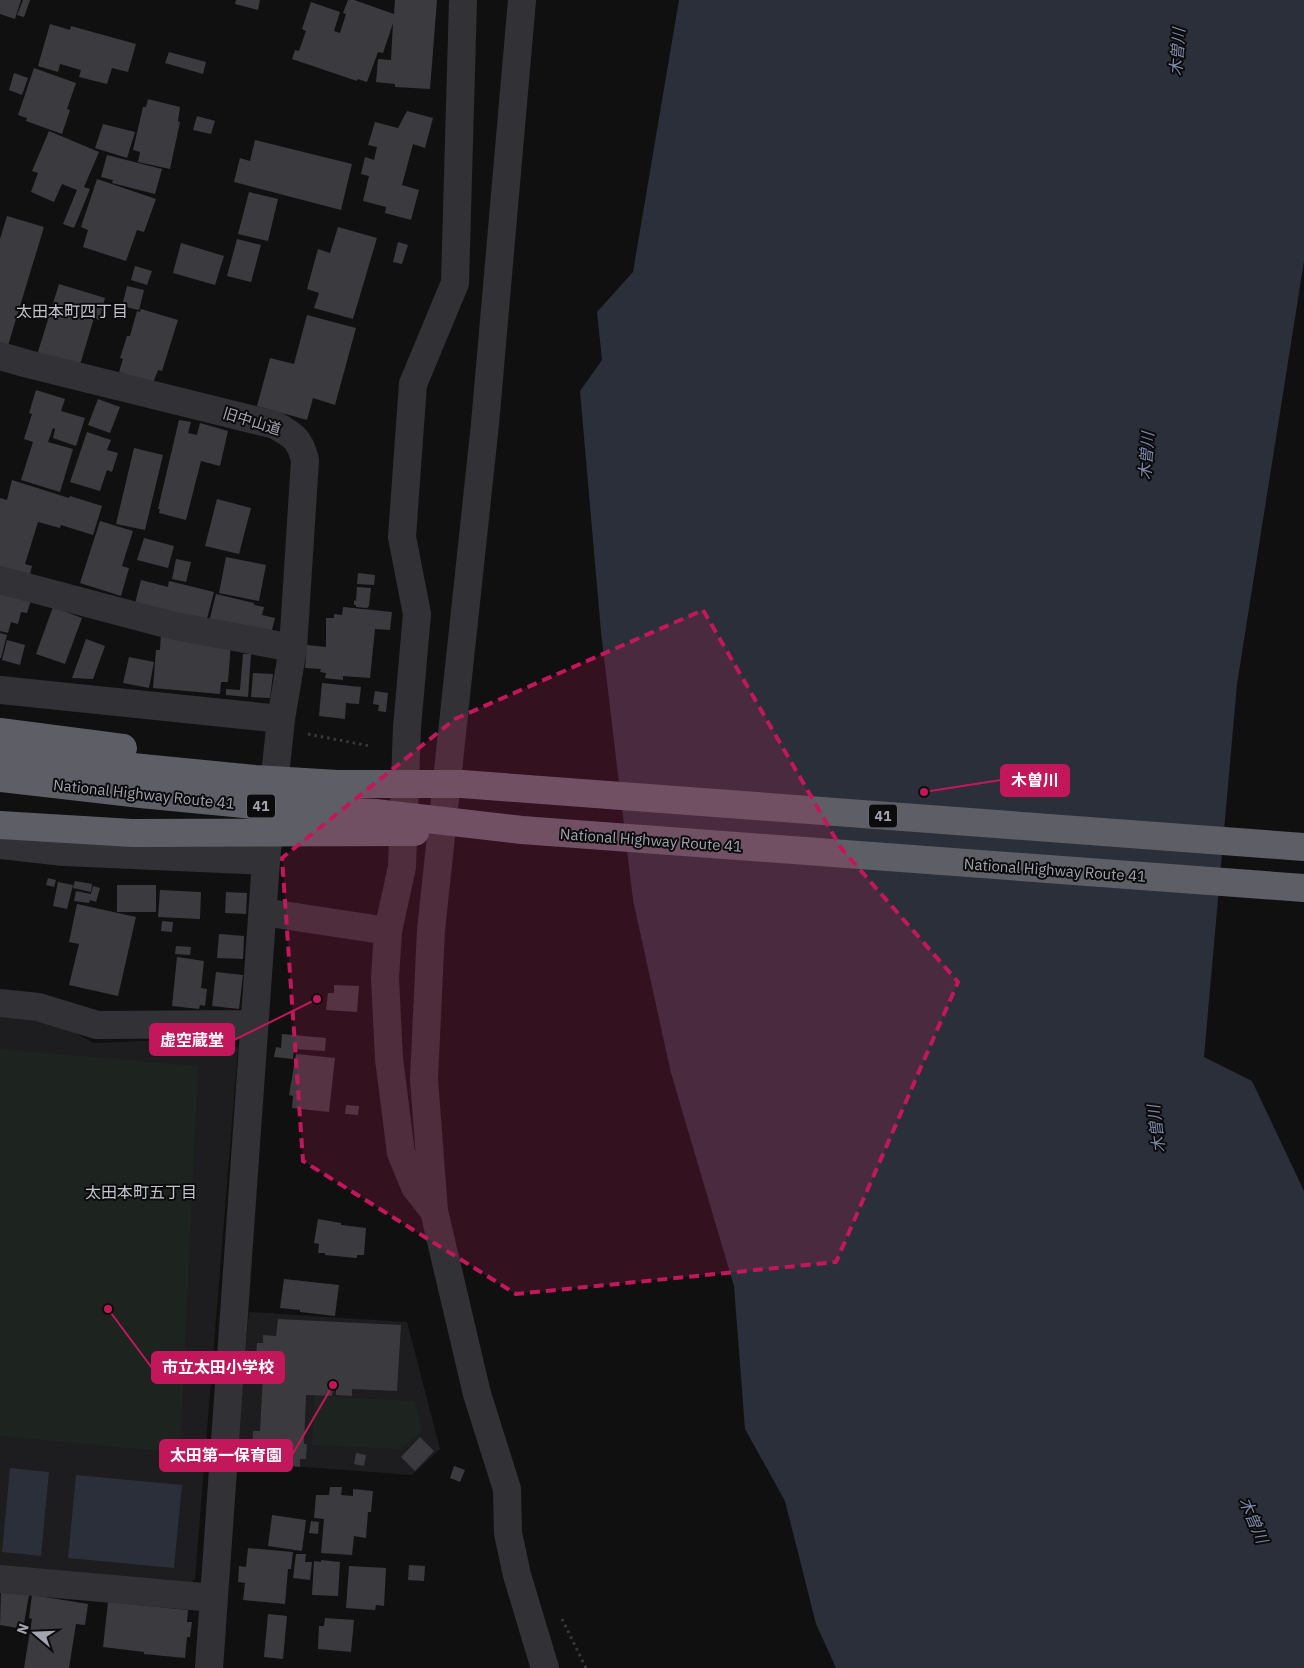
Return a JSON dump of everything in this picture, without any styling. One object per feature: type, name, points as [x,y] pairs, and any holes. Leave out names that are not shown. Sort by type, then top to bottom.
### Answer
[{"type":"highway","points":[[0,732],[146,750],[338,768],[462,784]]},
{"type":"highway","name":"National Highway Route 41","points":[[0,754],[255,779],[337,784],[462,784],[1304,847]]},
{"type":"highway","name":"National Highway Route 41","points":[[0,778],[295,809],[375,813],[522,830],[1304,888]]},
{"type":"highway","points":[[0,825],[132,833],[376,833],[522,830]]},
{"type":"street","points":[[434,1211],[415,1188],[401,1153],[389,1059],[385,978],[388,931],[402,867],[407,727],[417,614],[402,537],[414,384],[456,283],[463,0]]},
{"type":"street","points":[[522,0],[485,424],[431,930],[424,1079],[434,1211],[477,1394],[506,1489],[508,1533],[517,1575],[545,1668]]},
{"type":"street","name":"旧中山道","points":[[0,356],[275,425],[293,435],[302,446],[305,460],[293,648],[281,723],[266,861],[208,1668]]},
{"type":"street","points":[[0,580],[170,625],[293,648]]},
{"type":"street","points":[[0,690],[281,723]]},
{"type":"street","points":[[0,845],[64,852],[266,861]]},
{"type":"street","points":[[263,912],[388,931]]},
{"type":"street","points":[[0,1003],[38,1007],[97,1025],[254,1024]]},
{"type":"street","points":[[0,1579],[214,1598]]},
{"type":"path","points":[[281,723],[370,746]]},
{"type":"highlighted area","points":[[703,610],[841,848],[958,982],[836,1262],[516,1294],[303,1161],[282,858],[455,719]]},
{"type":"shaded area","points":[[0,1013],[49,1019],[94,1043],[218,1038],[238,1048],[195,1579],[185,1590],[0,1571]]},
{"type":"shaded area","points":[[0,1049],[198,1066],[180,1453],[0,1436]]},
{"type":"shaded area","points":[[249,1312],[407,1322],[440,1449],[412,1475],[236,1462]]},
{"type":"shaded area","points":[[314,1396],[415,1401],[422,1432],[400,1449],[312,1445]]},
{"type":"water","name":"木曽川","points":[[679,0],[1304,0],[1304,261],[1237,684],[1204,1057],[1252,1081],[1304,1191],[1304,1668],[836,1668],[816,1624],[785,1501],[745,1429],[734,1286],[671,1073],[633,900],[601,632],[580,391],[602,360],[597,312],[633,272]]},
{"type":"water","points":[[10,1468],[49,1472],[41,1556],[2,1552]]},
{"type":"water","points":[[76,1475],[182,1485],[174,1568],[68,1558]]},
{"type":"building","points":[[0,0],[21,0],[15,19],[0,14]]},
{"type":"building","points":[[23,0],[30,0],[24,17],[17,15]]},
{"type":"building","points":[[236,0],[260,0],[258,10],[235,4]]},
{"type":"building","points":[[348,0],[354,0],[394,14],[395,0],[437,0],[430,89],[395,87],[395,84],[376,82],[378,59],[391,60],[393,23],[383,53],[378,52],[367,82],[358,79],[357,81],[292,59],[295,50],[299,51],[306,31],[302,29],[311,2],[340,12],[334,31],[340,33],[346,14],[343,13]]},
{"type":"building","points":[[50,24],[70,30],[71,26],[136,44],[128,72],[112,68],[107,84],[79,77],[81,70],[60,64],[58,72],[38,66]]},
{"type":"building","points":[[169,52],[206,62],[203,74],[165,63]]},
{"type":"building","points":[[34,68],[76,83],[67,109],[70,110],[62,134],[26,121],[27,118],[18,115]]},
{"type":"building","points":[[14,73],[28,78],[22,95],[9,90]]},
{"type":"building","points":[[148,99],[180,107],[178,121],[180,122],[170,169],[138,162],[140,152],[133,150],[143,107],[146,107]]},
{"type":"building","points":[[407,111],[433,118],[425,148],[413,144],[402,185],[419,190],[411,220],[385,213],[386,207],[363,201],[369,176],[361,174],[365,157],[374,160],[377,147],[368,145],[375,122],[398,128]]},
{"type":"building","points":[[197,116],[215,121],[211,134],[193,130]]},
{"type":"building","points":[[103,124],[135,132],[127,158],[95,148]]},
{"type":"building","points":[[49,131],[99,152],[84,187],[90,189],[74,228],[63,224],[77,190],[62,184],[54,202],[31,192],[38,173],[32,171]]},
{"type":"building","points":[[255,140],[352,164],[341,210],[234,182],[240,158],[250,161]]},
{"type":"building","points":[[107,155],[162,169],[155,194],[112,183],[113,180],[101,177]]},
{"type":"building","points":[[97,179],[156,199],[144,232],[137,230],[126,261],[83,247],[88,230],[81,227]]},
{"type":"building","points":[[249,192],[278,199],[268,241],[238,234]]},
{"type":"building","points":[[7,216],[44,227],[6,352],[0,350],[0,239]]},
{"type":"building","points":[[338,227],[377,238],[353,319],[314,308],[319,293],[307,289],[318,249],[330,253]]},
{"type":"building","points":[[237,239],[261,245],[251,282],[227,276]]},
{"type":"building","points":[[398,242],[408,245],[402,264],[393,262]]},
{"type":"building","points":[[181,243],[224,256],[215,285],[173,273]]},
{"type":"building","points":[[135,266],[152,271],[147,285],[131,280]]},
{"type":"building","points":[[59,284],[105,298],[99,320],[94,318],[79,368],[37,355]]},
{"type":"building","points":[[127,286],[144,290],[139,310],[122,306]]},
{"type":"building","points":[[141,309],[178,320],[162,371],[158,370],[153,383],[119,372],[123,359],[120,358],[127,336],[130,336],[137,311],[140,312]]},
{"type":"building","points":[[307,315],[356,328],[335,405],[313,398],[307,420],[257,406],[270,358],[294,364]]},
{"type":"building","points":[[36,390],[65,399],[61,411],[85,418],[76,446],[53,438],[55,429],[53,428],[48,442],[73,449],[60,492],[21,480],[33,442],[24,439],[32,414],[29,413]]},
{"type":"building","points":[[98,399],[120,407],[110,433],[88,425]]},
{"type":"building","points":[[179,420],[191,422],[188,433],[197,435],[200,423],[228,431],[220,466],[201,461],[186,520],[159,513],[160,509],[158,509]]},
{"type":"building","points":[[87,432],[111,440],[107,450],[118,453],[112,472],[107,470],[100,491],[70,482]]},
{"type":"building","points":[[134,448],[163,455],[145,530],[116,524]]},
{"type":"building","points":[[12,480],[102,506],[93,535],[61,525],[60,528],[38,522],[25,564],[32,566],[28,582],[0,574],[0,498],[7,500]]},
{"type":"building","points":[[217,499],[251,508],[239,554],[205,546]]},
{"type":"building","points":[[100,521],[133,531],[122,566],[129,568],[121,596],[80,583]]},
{"type":"building","points":[[144,538],[174,546],[168,568],[137,560]]},
{"type":"building","points":[[226,557],[266,565],[259,601],[219,593]]},
{"type":"building","points":[[176,559],[191,562],[186,582],[172,579]]},
{"type":"building","points":[[358,573],[375,575],[374,585],[357,584]]},
{"type":"building","points":[[141,580],[168,587],[169,581],[214,592],[205,626],[133,611]]},
{"type":"building","points":[[357,587],[371,588],[369,606],[367,608],[354,605]]},
{"type":"building","points":[[0,588],[33,594],[27,613],[21,612],[18,624],[11,622],[8,633],[0,631]]},
{"type":"building","points":[[216,594],[264,607],[262,615],[275,618],[270,638],[209,622]]},
{"type":"building","points":[[53,607],[82,618],[65,664],[36,654]]},
{"type":"building","points":[[343,607],[392,612],[390,630],[375,629],[370,678],[343,676],[343,680],[325,678],[326,673],[320,672],[321,669],[305,668],[307,645],[326,647],[326,618],[334,618],[334,614],[342,615]]},
{"type":"building","points":[[0,633],[7,635],[1,658],[0,658]]},
{"type":"building","points":[[161,633],[231,643],[228,682],[221,682],[220,694],[153,688],[156,650],[160,650]]},
{"type":"building","points":[[86,639],[105,646],[93,679],[72,678]]},
{"type":"building","points":[[7,640],[25,645],[20,665],[2,660]]},
{"type":"building","points":[[243,654],[251,654],[248,697],[226,695],[226,689],[240,690]]},
{"type":"building","points":[[129,657],[154,662],[149,688],[123,683]]},
{"type":"building","points":[[253,673],[273,674],[270,698],[251,697]]},
{"type":"building","points":[[322,683],[361,687],[359,704],[346,703],[345,719],[319,716]]},
{"type":"building","points":[[375,691],[388,693],[386,712],[378,711],[379,705],[373,704]]},
{"type":"building","points":[[48,878],[56,880],[54,887],[46,885]]},
{"type":"building","points":[[75,881],[92,884],[91,892],[73,888]]},
{"type":"building","points":[[58,882],[73,885],[67,909],[53,906]]},
{"type":"building","points":[[117,885],[156,885],[156,912],[117,912]]},
{"type":"building","points":[[93,886],[100,888],[96,902],[90,900],[89,903],[74,901],[76,891],[91,894]]},
{"type":"building","points":[[160,890],[201,892],[200,919],[158,917]]},
{"type":"building","points":[[226,892],[247,893],[246,914],[225,913]]},
{"type":"building","points":[[77,904],[136,917],[118,996],[69,985],[79,944],[69,942]]},
{"type":"building","points":[[162,921],[173,922],[172,932],[161,931]]},
{"type":"building","points":[[219,934],[244,936],[243,959],[217,958]]},
{"type":"building","points":[[176,946],[191,947],[190,955],[175,954]]},
{"type":"building","points":[[177,957],[204,961],[201,988],[207,989],[205,1006],[200,1005],[199,1009],[172,1006]]},
{"type":"building","points":[[216,972],[243,975],[239,1009],[212,1006]]},
{"type":"building","points":[[334,985],[359,986],[357,1012],[326,1010],[328,993],[334,993]]},
{"type":"building","points":[[282,1034],[326,1038],[325,1051],[294,1049],[293,1059],[274,1057],[276,1047],[281,1048]]},
{"type":"building","points":[[296,1054],[335,1058],[329,1112],[292,1108],[293,1096],[289,1095]]},
{"type":"building","points":[[346,1105],[359,1106],[358,1115],[345,1114]]},
{"type":"building","points":[[318,1219],[341,1223],[341,1225],[366,1228],[364,1255],[357,1255],[357,1258],[318,1253],[319,1244],[314,1243]]},
{"type":"building","points":[[284,1279],[339,1285],[335,1316],[280,1308]]},
{"type":"building","points":[[278,1319],[401,1325],[397,1391],[352,1389],[352,1396],[336,1395],[336,1388],[333,1388],[332,1396],[306,1395],[304,1444],[307,1444],[306,1459],[300,1459],[300,1467],[292,1466],[292,1459],[252,1457],[253,1431],[260,1431],[263,1375],[255,1374],[257,1343],[263,1343],[263,1335],[276,1336]]},
{"type":"building","points":[[420,1437],[434,1451],[415,1471],[401,1457]]},
{"type":"building","points":[[356,1453],[366,1455],[364,1466],[354,1464]]},
{"type":"building","points":[[454,1466],[465,1470],[460,1482],[450,1478]]},
{"type":"building","points":[[330,1487],[342,1487],[341,1495],[353,1496],[353,1489],[373,1491],[371,1512],[368,1512],[366,1538],[354,1536],[352,1555],[321,1553],[324,1519],[314,1518],[316,1495],[329,1495]]},
{"type":"building","points":[[272,1515],[306,1520],[302,1551],[268,1546]]},
{"type":"building","points":[[311,1521],[319,1522],[318,1534],[309,1533]]},
{"type":"building","points":[[248,1548],[293,1552],[291,1569],[288,1569],[285,1604],[243,1600],[245,1583],[238,1582],[239,1566],[246,1567]]},
{"type":"building","points":[[296,1554],[306,1554],[305,1562],[312,1562],[310,1580],[293,1578]]},
{"type":"building","points":[[321,1560],[340,1562],[338,1596],[312,1595],[314,1561],[321,1562]]},
{"type":"building","points":[[409,1565],[425,1566],[424,1581],[408,1580]]},
{"type":"building","points":[[349,1566],[386,1568],[384,1606],[376,1605],[375,1610],[346,1608]]},
{"type":"building","points":[[1,1590],[29,1595],[23,1629],[0,1625]]},
{"type":"building","points":[[32,1595],[88,1604],[85,1625],[76,1624],[69,1668],[24,1668],[32,1619],[29,1618]]},
{"type":"building","points":[[108,1602],[188,1610],[187,1622],[192,1622],[190,1637],[187,1637],[185,1658],[103,1647]]},
{"type":"building","points":[[268,1614],[287,1616],[283,1659],[264,1657]]},
{"type":"building","points":[[325,1618],[354,1620],[351,1652],[318,1649],[319,1626],[324,1626]]},
{"type":"place","name":"木曽川","points":[[924,792]]},
{"type":"place","name":"虚空蔵堂","points":[[317,999]]},
{"type":"place","name":"市立太田小学校","points":[[108,1309]]},
{"type":"place","name":"太田第一保育園","points":[[333,1385]]},
{"type":"district","name":"太田本町四丁目","points":[[72,311]]},
{"type":"district","name":"太田本町五丁目","points":[[141,1192]]}]
